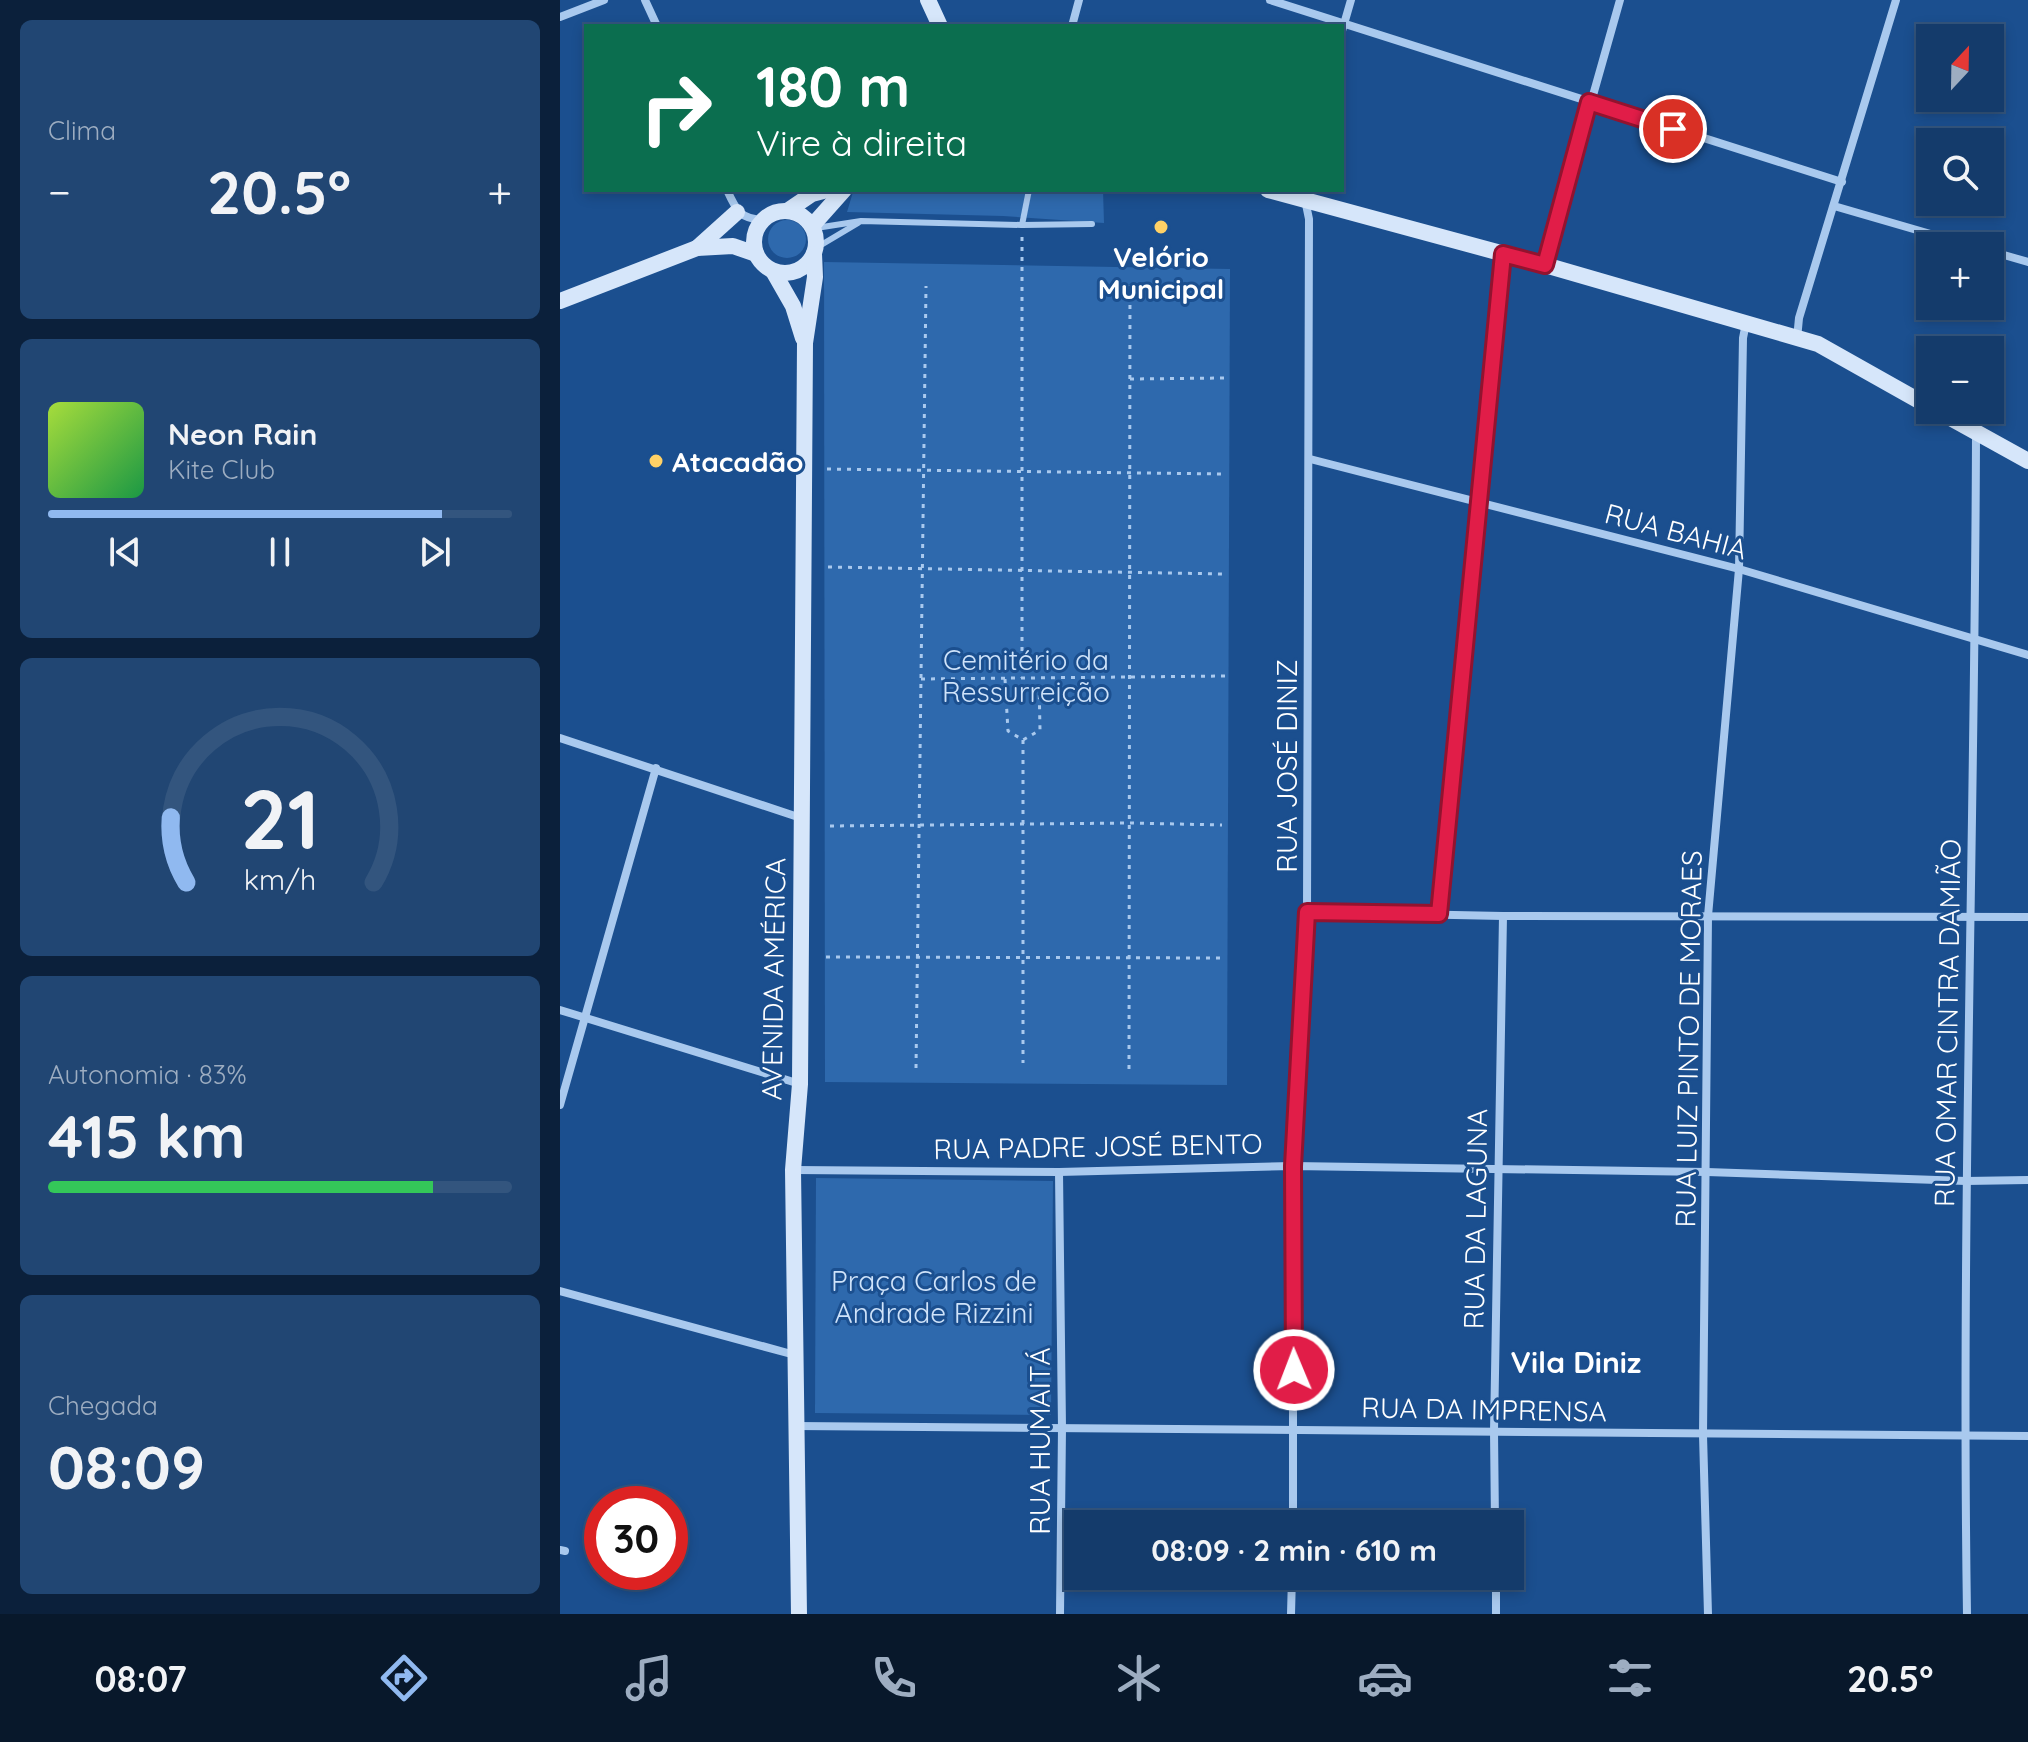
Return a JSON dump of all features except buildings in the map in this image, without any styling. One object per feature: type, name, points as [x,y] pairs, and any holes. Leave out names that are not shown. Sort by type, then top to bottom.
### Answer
[{"type":"street","points":[[560,17],[604,0]]},
{"type":"street","points":[[645,0],[656,24]]},
{"type":"street","points":[[928,0],[939,24]]},
{"type":"street","points":[[1073,24],[1079,0]]},
{"type":"street","points":[[1270,0],[1335,24]]},
{"type":"street","points":[[1344,24],[1351,0]]},
{"type":"street","points":[[1545,265],[1620,0]]},
{"type":"street","points":[[1797,339],[1799,318],[1896,0]]},
{"type":"street","points":[[1344,27],[1842,182]]},
{"type":"street","points":[[728,192],[737,212],[750,219],[763,220]]},
{"type":"street","points":[[756,254],[755,232],[763,220],[787,211],[820,192]]},
{"type":"street","points":[[812,227],[842,192]]},
{"type":"street","points":[[1282,192],[1304,195],[1818,344],[1916,399]]},
{"type":"street","name":"RUA JOSÉ DINIZ","points":[[1293,1510],[1293,1166],[1307,912],[1309,219],[1304,195]]},
{"type":"street","points":[[1834,206],[1924,232]]},
{"type":"street","points":[[560,301],[697,248],[733,246],[756,254],[773,271],[792,273],[801,269],[815,251],[812,227],[801,216],[787,211]]},
{"type":"street","points":[[697,248],[737,212]]},
{"type":"street","name":"AVENIDA AMÉRICA","points":[[799,1614],[793,1170],[800,1084],[805,343],[815,277],[815,251]]},
{"type":"street","points":[[1439,914],[1503,254]]},
{"type":"street","points":[[2004,255],[2028,262]]},
{"type":"street","name":"AVENIDA AMÉRICA","points":[[773,271],[793,306],[805,343]]},
{"type":"street","name":"RUA LUIZ PINTO DE MORAES","points":[[1708,1614],[1703,1435],[1708,916],[1739,569],[1743,338],[1746,323]]},
{"type":"street","points":[[1960,424],[2027,457]]},
{"type":"street","name":"RUA OMAR CINTRA DAMIÃO","points":[[1967,1614],[1964,1436],[1976,640],[1976,433]]},
{"type":"street","name":"RUA BAHIA","points":[[1310,459],[1739,569],[2028,655]]},
{"type":"street","points":[[560,738],[801,818]]},
{"type":"street","points":[[560,1105],[656,768]]},
{"type":"street","points":[[1307,912],[1503,916],[2028,917]]},
{"type":"street","name":"RUA DA LAGUNA","points":[[1495,1510],[1503,916]]},
{"type":"street","points":[[560,1010],[800,1084]]},
{"type":"street","name":"RUA PADRE JOSÉ BENTO","points":[[793,1170],[1059,1172],[1293,1166],[2028,1180]]},
{"type":"street","name":"RUA HUMAITÁ","points":[[1059,1172],[1062,1428],[1060,1614]]},
{"type":"street","points":[[560,1291],[796,1355]]},
{"type":"street","name":"RUA DA IMPRENSA","points":[[795,1426],[2028,1436]]},
{"type":"street","points":[[1291,1614],[1292,1590]]},
{"type":"street","points":[[1496,1590],[1496,1614]]},
{"type":"lane","points":[[1022,225],[1029,192]]},
{"type":"lane","points":[[815,251],[861,221]]},
{"type":"lane","points":[[812,227],[861,221],[1092,224]]},
{"type":"path","points":[[1022,225],[1022,678]]},
{"type":"path","points":[[1129,1069],[1130,282]]},
{"type":"path","points":[[916,1068],[926,286]]},
{"type":"path","points":[[1130,379],[1225,378]]},
{"type":"path","points":[[827,469],[1224,474]]},
{"type":"path","points":[[828,567],[1225,574]]},
{"type":"path","points":[[921,679],[1225,676]]},
{"type":"path","points":[[1023,740],[1040,730],[1039,678]]},
{"type":"path","points":[[1005,679],[1008,731],[1023,740]]},
{"type":"path","points":[[1023,740],[1023,1063]]},
{"type":"path","points":[[830,826],[1222,825]]},
{"type":"path","points":[[826,957],[1220,958]]},
{"type":"green space","points":[[853,192],[1103,192],[1104,223],[1003,216],[847,212]]},
{"type":"green space","points":[[787,220],[801,225],[806,239],[801,253],[787,258],[773,253],[768,239],[773,225]]},
{"type":"green space","name":"Cemitério da Ressurreição","points":[[824,262],[1230,269],[1227,1085],[825,1082]]},
{"type":"green space","name":"Praça Carlos de Andrade Rizzini","points":[[816,1178],[1053,1181],[1051,1415],[815,1413]]},
{"type":"place","name":"Velório Municipal","points":[[1161,227]]},
{"type":"place","name":"Atacadão","points":[[656,461]]},
{"type":"district","name":"Vila Diniz","points":[[1576,1362]]},
{"type":"route","points":[[1294,1370],[1293,1166],[1307,912],[1439,914],[1503,254],[1545,265],[1589,102],[1673,129]]}]
